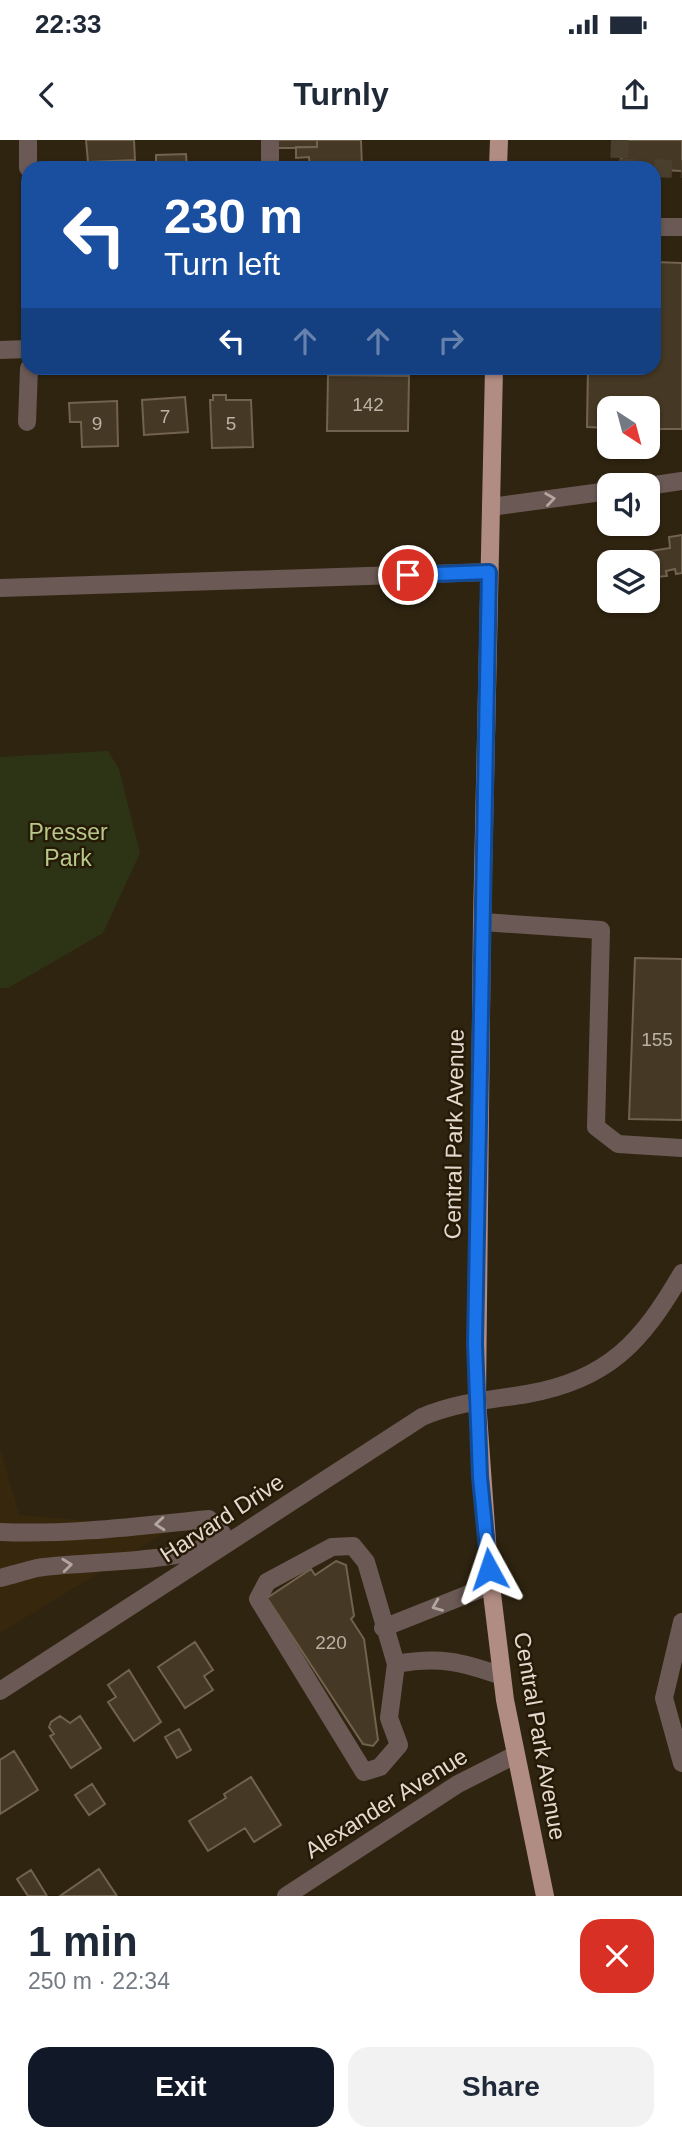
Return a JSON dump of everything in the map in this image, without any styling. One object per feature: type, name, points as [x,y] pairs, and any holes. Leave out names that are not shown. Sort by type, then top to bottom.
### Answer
[{"type":"main road","points":[[498,161],[499,140]]},
{"type":"main road","name":"Central Park Avenue","points":[[494,375],[482,922],[477,1400],[480,1477],[502,1676],[515,1755],[545,1896]]},
{"type":"street","points":[[28,140],[28,161]]},
{"type":"street","points":[[270,140],[270,161]]},
{"type":"street","points":[[661,227],[682,227]]},
{"type":"street","points":[[0,350],[21,349]]},
{"type":"street","points":[[27,422],[29,375]]},
{"type":"street","points":[[660,484],[682,481]]},
{"type":"street","points":[[491,507],[597,493]]},
{"type":"street","points":[[0,588],[489,572]]},
{"type":"street","points":[[482,922],[601,930],[596,1127],[618,1144],[682,1148]]},
{"type":"street","name":"Harvard Drive","points":[[0,1691],[422,1417],[477,1400],[558,1388],[589,1377],[618,1357],[644,1329],[682,1273]]},
{"type":"street","points":[[0,1532],[90,1531],[209,1519],[222,1533]]},
{"type":"street","points":[[0,1578],[37,1568],[174,1555],[207,1548],[222,1533],[245,1532]]},
{"type":"street","points":[[332,1546],[353,1546],[366,1562],[383,1628],[396,1664],[389,1718],[399,1745],[380,1767],[364,1772],[258,1599],[267,1583],[278,1576],[332,1546]]},
{"type":"street","points":[[383,1628],[491,1585]]},
{"type":"street","points":[[682,1622],[664,1698],[682,1763]]},
{"type":"street","points":[[396,1664],[424,1659],[463,1663],[502,1676]]},
{"type":"street","name":"Alexander Avenue","points":[[286,1896],[458,1784],[515,1755]]},
{"type":"shaded area","points":[[0,1448],[19,1515],[173,1528],[0,1633]]},
{"type":"green space","name":"Presser Park","points":[[108,751],[119,769],[140,853],[103,933],[8,988],[0,988],[0,757]]},
{"type":"building","points":[[86,140],[134,140],[135,160],[88,161]]},
{"type":"building","points":[[276,140],[317,140],[317,147],[276,148]]},
{"type":"building","points":[[317,140],[361,140],[362,161],[309,161],[309,157],[296,158],[296,147],[317,147]]},
{"type":"building","points":[[622,140],[682,140],[682,171],[661,170],[661,161],[621,161]]},
{"type":"building","points":[[186,154],[186,161],[156,161],[156,155]]},
{"type":"building","points":[[661,262],[682,263],[682,429],[660,429],[660,396],[597,396],[597,427],[587,427],[588,375],[661,375]]},
{"type":"building","points":[[328,375],[409,376],[408,431],[327,431]]},
{"type":"building","points":[[213,395],[226,395],[226,400],[251,400],[253,447],[212,448],[210,400],[213,400]]},
{"type":"building","points":[[185,397],[188,432],[144,435],[142,400]]},
{"type":"building","points":[[117,401],[118,446],[82,447],[81,422],[70,422],[69,403]]},
{"type":"building","points":[[682,535],[682,573],[676,574],[675,569],[666,571],[667,576],[660,577],[660,550],[658,550],[670,548],[669,537]]},
{"type":"building","points":[[635,958],[682,959],[682,1120],[629,1119]]},
{"type":"building","points":[[336,1561],[346,1565],[354,1616],[351,1619],[364,1639],[378,1740],[373,1746],[363,1744],[267,1598],[311,1569],[315,1575]]},
{"type":"building","points":[[195,1642],[213,1670],[204,1676],[213,1690],[185,1708],[158,1667]]},
{"type":"building","points":[[129,1670],[161,1722],[134,1741],[108,1702],[116,1697],[108,1685]]},
{"type":"building","points":[[60,1716],[70,1723],[80,1716],[101,1748],[71,1768],[50,1736],[54,1734],[49,1727],[51,1722]]},
{"type":"building","points":[[179,1729],[191,1750],[177,1758],[165,1737]]},
{"type":"building","points":[[14,1751],[38,1790],[0,1814],[0,1760]]},
{"type":"building","points":[[251,1777],[281,1825],[254,1842],[245,1828],[208,1851],[189,1821],[226,1798],[224,1794]]},
{"type":"building","points":[[92,1784],[105,1804],[89,1815],[75,1795]]},
{"type":"building","points":[[99,1869],[117,1896],[60,1896]]},
{"type":"building","points":[[31,1870],[47,1896],[28,1896],[17,1879]]},
{"type":"tunnel","points":[[619,161],[620,140]]},
{"type":"tunnel","points":[[661,168],[682,169]]},
{"type":"route","points":[[408,575],[489,572],[475,1344],[480,1477],[489,1569]]}]
